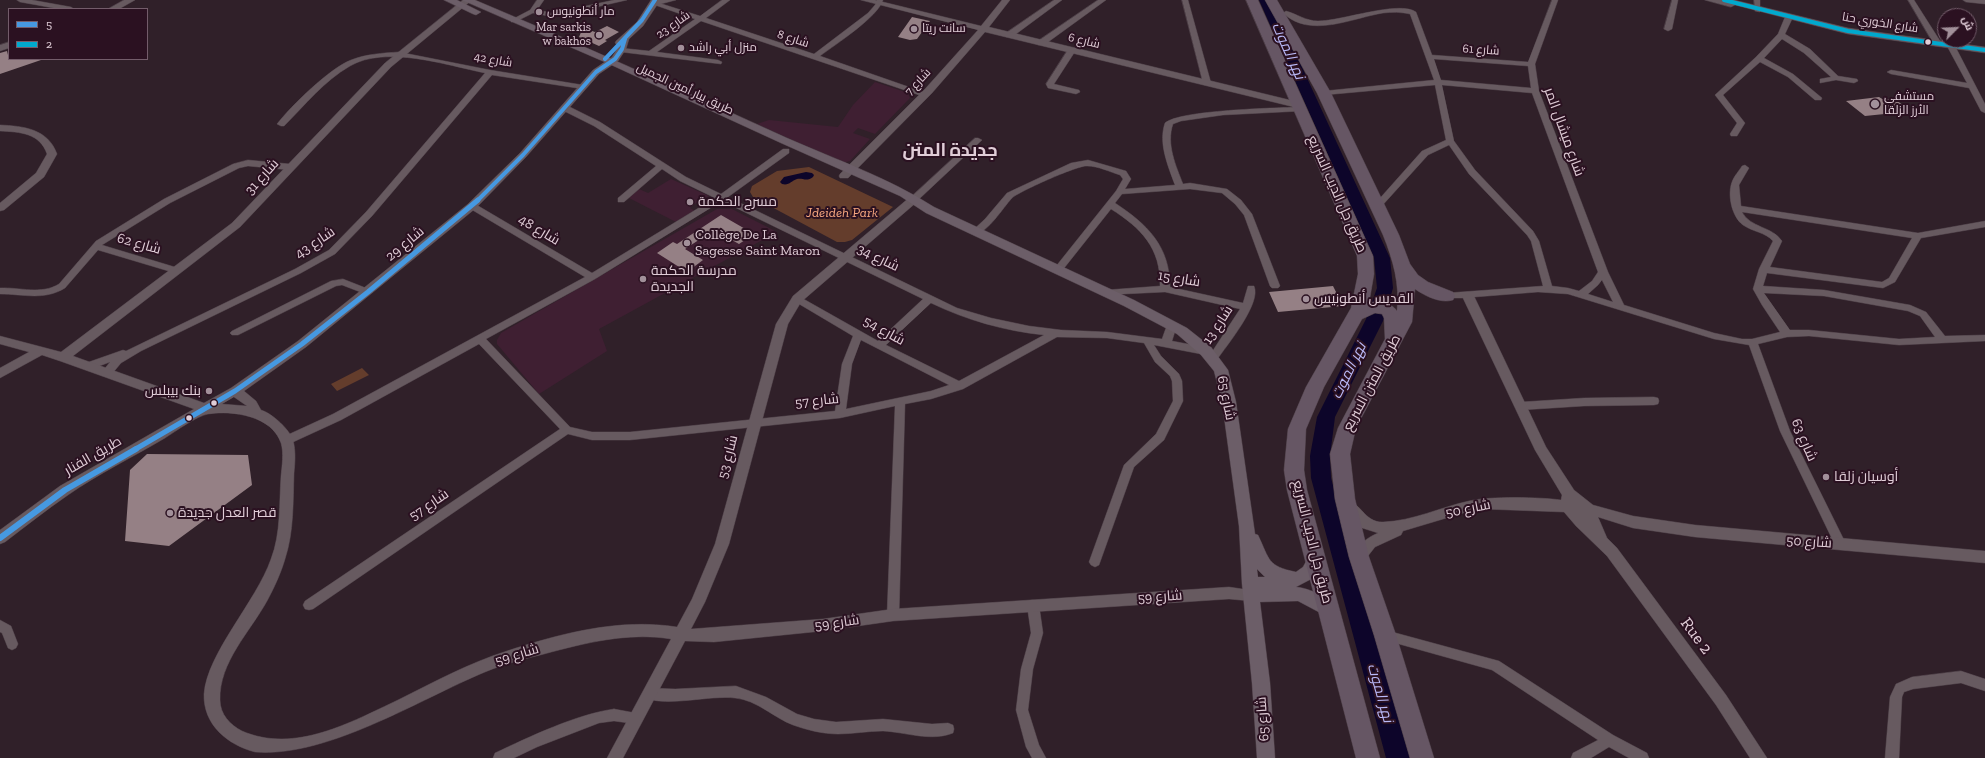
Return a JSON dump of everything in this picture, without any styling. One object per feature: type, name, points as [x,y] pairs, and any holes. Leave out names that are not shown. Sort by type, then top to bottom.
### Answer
[{"type":"highway","name":"طريق جل الديب السريع","points":[[1246,0],[1254,6],[1365,256],[1366,274],[1363,311],[1316,387],[1297,429],[1294,470],[1297,490],[1315,561],[1330,611],[1368,758]]},
{"type":"highway","points":[[1271,0],[1309,66]]},
{"type":"highway","points":[[1278,0],[1305,52],[1309,66]]},
{"type":"highway","name":"طريق المتن السريع","points":[[1309,66],[1324,93],[1377,206],[1402,263],[1408,285],[1394,340],[1354,413],[1342,443],[1340,465],[1344,499],[1359,557],[1385,635],[1422,758]]},
{"type":"highway","points":[[1402,263],[1410,276],[1419,285],[1430,291],[1447,296]]},
{"type":"highway","points":[[1363,311],[1378,307],[1387,309],[1392,315],[1400,318],[1413,300],[1420,295],[1447,296]]},
{"type":"main road","name":"طريق بيار أمين الجميل","points":[[449,0],[466,2],[513,21],[786,151],[904,193],[911,202]]},
{"type":"main road","name":"طريق بيار أمين الجميل","points":[[466,2],[847,173]]},
{"type":"main road","name":"شارع 65","points":[[911,202],[1172,325],[1195,340],[1210,355],[1221,370],[1229,402],[1247,526],[1250,589],[1266,758]]},
{"type":"main road","points":[[1247,526],[1258,556],[1264,567],[1275,575],[1295,579]]},
{"type":"main road","points":[[1250,589],[1295,579],[1310,571],[1315,561]]},
{"type":"main road","points":[[1250,589],[1303,595],[1330,611]]},
{"type":"street","points":[[20,0],[65,8]]},
{"type":"street","points":[[114,8],[131,0]]},
{"type":"street","points":[[513,21],[532,11],[542,0]]},
{"type":"street","points":[[532,11],[553,15],[624,0]]},
{"type":"street","points":[[654,1],[672,0]]},
{"type":"street","name":"شارع 23","points":[[651,53],[727,0]]},
{"type":"street","name":"شارع 6","points":[[865,0],[879,2],[1207,83],[1299,108]]},
{"type":"street","name":"شارع 7","points":[[847,173],[925,94],[984,28],[1006,0]]},
{"type":"street","points":[[1009,35],[1059,0]]},
{"type":"street","points":[[1041,43],[1103,0]]},
{"type":"street","points":[[1185,0],[1207,83]]},
{"type":"street","name":"شارع ميشال المر","points":[[1555,0],[1531,64],[1535,91],[1603,272],[1620,306]]},
{"type":"street","points":[[1668,29],[1676,0]]},
{"type":"street","name":"شارع الخوري حنا","points":[[1709,0],[1757,6]]},
{"type":"street","name":"شارع الخوري حنا","points":[[1724,0],[1757,6],[1774,13],[1848,31],[1937,44]]},
{"type":"street","points":[[1910,0],[1937,42]]},
{"type":"street","points":[[1966,0],[1985,2]]},
{"type":"street","name":"شارع 8","points":[[654,1],[700,19],[925,94]]},
{"type":"street","name":"شارع 29","points":[[207,409],[302,344],[368,292],[472,206],[523,155],[584,87],[642,20],[654,1]]},
{"type":"street","name":"شارع 31","points":[[62,357],[236,225],[399,54],[466,2]]},
{"type":"street","points":[[815,58],[870,14],[879,2]]},
{"type":"street","points":[[1397,3],[1412,12],[1430,57],[1438,82],[1450,141],[1472,172],[1530,233],[1538,250],[1548,288]]},
{"type":"street","points":[[1286,14],[1299,20],[1311,21],[1334,14]]},
{"type":"street","points":[[1734,134],[1741,123],[1719,96],[1759,59],[1781,35],[1789,17]]},
{"type":"street","points":[[1781,35],[1807,51],[1836,78]]},
{"type":"street","name":"شارع 29","points":[[604,64],[621,50],[625,39]]},
{"type":"street","points":[[1952,48],[1985,111]]},
{"type":"street","name":"شارع الخوري حنا","points":[[1968,48],[1985,50]]},
{"type":"street","points":[[621,50],[718,62]]},
{"type":"street","points":[[1072,50],[1050,84],[1051,86],[1076,92]]},
{"type":"street","name":"شارع 42","points":[[281,124],[325,82],[347,64],[373,56],[399,54],[490,72],[584,87]]},
{"type":"street","name":"شارع 61","points":[[1430,57],[1531,64]]},
{"type":"street","points":[[1759,59],[1781,68],[1793,75],[1818,98]]},
{"type":"street","name":"شارع 43","points":[[107,372],[118,360],[138,349],[298,271],[332,252],[368,216],[490,72]]},
{"type":"street","points":[[1891,72],[1971,86]]},
{"type":"street","points":[[1823,81],[1836,78],[1854,81]]},
{"type":"street","points":[[1324,93],[1438,82],[1535,91]]},
{"type":"street","name":"شارع 34","points":[[565,108],[597,124],[661,166],[721,198],[930,298],[983,321],[1014,328],[1056,333],[1108,335],[1166,343],[1210,355]]},
{"type":"street","points":[[1180,187],[1169,160],[1169,123],[1180,119],[1223,114],[1299,108]]},
{"type":"street","points":[[0,128],[24,130],[42,136],[51,146],[52,154],[40,175],[1,207]]},
{"type":"street","points":[[911,202],[978,140]]},
{"type":"street","points":[[1377,206],[1425,153],[1450,141]]},
{"type":"street","points":[[0,340],[62,357],[107,372],[178,400],[207,409],[235,409],[263,415],[274,424],[287,440],[337,417],[592,277],[721,198],[786,151]]},
{"type":"street","points":[[0,291],[44,294],[57,290],[95,246],[167,201],[238,165],[248,163],[290,167]]},
{"type":"street","points":[[975,232],[988,221],[1010,195],[1078,163],[1123,173],[1127,179],[1119,192],[1058,270]]},
{"type":"street","points":[[621,200],[661,166]]},
{"type":"street","points":[[1744,168],[1734,183],[1736,208],[1743,220],[1773,236],[1778,241],[1764,269],[1758,289],[1765,303],[1787,334]]},
{"type":"street","points":[[1119,192],[1180,187],[1209,188],[1224,191],[1238,202],[1248,214],[1274,286]]},
{"type":"street","name":"شارع 53","points":[[617,758],[636,718],[698,602],[722,544],[754,422],[782,324],[797,299],[911,202]]},
{"type":"street","points":[[1110,205],[1135,222],[1157,246],[1165,267],[1165,289]]},
{"type":"street","name":"شارع 48","points":[[472,206],[522,237],[592,277]]},
{"type":"street","points":[[1736,208],[1918,236],[1985,224]]},
{"type":"street","points":[[1764,269],[1883,285],[1892,280],[1918,236]]},
{"type":"street","name":"شارع 62","points":[[95,246],[175,270]]},
{"type":"street","points":[[1581,294],[1595,283],[1603,272]]},
{"type":"street","points":[[235,333],[334,283],[343,282],[368,292]]},
{"type":"street","points":[[1247,307],[1251,295],[1251,288]]},
{"type":"street","points":[[1447,296],[1468,296],[1506,290],[1548,288],[1581,294],[1729,340],[1752,342],[1787,334],[1809,333],[1899,342],[1985,338]]},
{"type":"street","name":"شارع 15","points":[[1106,293],[1165,289],[1247,307]]},
{"type":"street","points":[[1758,289],[1824,293],[1877,301],[1910,308],[1923,314],[1942,340]]},
{"type":"street","points":[[1468,296],[1521,406],[1540,450],[1570,506],[1590,514]]},
{"type":"street","points":[[879,346],[930,298]]},
{"type":"street","name":"شارع 54","points":[[797,299],[879,346],[959,386]]},
{"type":"street","name":"شارع 13","points":[[1210,355],[1247,307]]},
{"type":"street","points":[[1166,343],[1172,325]]},
{"type":"street","name":"شارع 57","points":[[309,605],[567,430],[592,436],[630,436],[840,414],[900,403],[959,386],[1056,333]]},
{"type":"street","points":[[840,414],[847,364],[859,334]]},
{"type":"street","points":[[480,339],[567,430]]},
{"type":"street","points":[[1095,562],[1129,465],[1160,436],[1178,401],[1177,381],[1174,374],[1154,354],[1148,341]]},
{"type":"street","name":"شارع 63","points":[[1752,342],[1759,357],[1777,412],[1800,468],[1840,544]]},
{"type":"street","points":[[89,366],[138,349]]},
{"type":"street","points":[[0,374],[40,351]]},
{"type":"street","points":[[234,391],[252,404],[257,413]]},
{"type":"street","points":[[1521,406],[1584,402],[1654,401]]},
{"type":"street","points":[[894,615],[900,403]]},
{"type":"street","name":"طريق الفنار","points":[[0,538],[64,490],[207,409]]},
{"type":"street","name":"شارع 59","points":[[287,440],[289,457],[284,538],[278,560],[262,596],[224,656],[212,691],[212,707],[219,721],[228,732],[255,744],[281,747],[304,744],[346,733],[480,667],[508,657],[579,638],[612,632],[655,630],[681,634],[714,635],[816,626],[894,615],[1229,592],[1250,589]]},
{"type":"street","name":"شارع 50","points":[[1344,499],[1364,523],[1374,526],[1393,527],[1424,520],[1470,506],[1483,504],[1570,506],[1590,514],[1703,532],[1985,557]]},
{"type":"street","name":"Rue 2","points":[[1570,506],[1600,539],[1716,694],[1759,758]]},
{"type":"street","name":"Rue 2","points":[[1590,514],[1600,539]]},
{"type":"street","name":"شارع 50","points":[[1359,557],[1375,539],[1424,520]]},
{"type":"street","points":[[1033,605],[1037,633],[1027,669],[1022,710],[1033,747],[1038,758]]},
{"type":"street","points":[[0,625],[7,630],[12,644]]},
{"type":"street","points":[[1385,635],[1495,665],[1608,739],[1642,758]]},
{"type":"street","points":[[1892,758],[1895,704],[1900,688],[1912,682],[1961,677],[1985,685]]},
{"type":"street","points":[[649,694],[675,696],[736,692],[762,701],[794,720],[814,725],[836,728],[884,725],[932,730],[948,729]]},
{"type":"street","points":[[500,758],[533,742],[599,717],[614,715],[636,718]]},
{"type":"street","points":[[1578,758],[1601,745],[1608,739]]},
{"type":"shaded area","points":[[875,82],[908,93],[910,98],[875,134],[858,128],[853,133],[870,139],[850,161],[842,163],[757,124],[769,120],[838,127],[853,105]]},
{"type":"shaded area","points":[[806,172],[812,173],[814,175],[813,177],[807,180],[797,179],[786,184],[782,184],[780,182],[784,177]]},
{"type":"shaded area","name":"مدرسة الحكمة الجديدة","points":[[671,179],[709,196],[690,208],[695,211],[676,222],[627,197],[639,189],[648,193]]},
{"type":"shaded area","name":"مدرسة الحكمة الجديدة","points":[[717,209],[732,209],[777,232],[599,329],[607,351],[539,394],[497,344],[497,340],[501,333]]},
{"type":"green space","name":"Jdeideh Park","points":[[809,167],[893,207],[852,240],[837,242],[753,197],[750,192],[752,186],[777,171]]},
{"type":"green space","points":[[362,368],[369,375],[337,391],[331,384]]},
{"type":"building","name":"سانت ريتا","points":[[912,17],[930,21],[917,39],[910,40],[898,37]]},
{"type":"building","name":"Mar sarkis w bakhos","points":[[607,26],[619,32],[605,40],[607,41],[599,46],[579,37],[582,30],[588,33],[592,31],[595,32]]},
{"type":"building","points":[[7,51],[8,60],[41,60],[0,74],[0,53]]},
{"type":"building","name":"مستشفى الأرز الزلقا","points":[[1879,97],[1884,100],[1895,99],[1905,107],[1899,108],[1904,112],[1865,116],[1846,101]]},
{"type":"building","name":"Collège De La Sagesse Saint Maron","points":[[721,215],[754,234],[739,244],[714,230],[685,249],[703,260],[687,272],[657,253],[673,242],[677,244]]},
{"type":"building","name":"القديس أنطونيس","points":[[1333,286],[1343,306],[1278,312],[1269,292]]},
{"type":"building","name":"قصر العدل جديدة","points":[[147,454],[248,455],[252,485],[169,546],[125,541],[130,470]]},
{"type":"waterway","name":"نهر الموت","points":[[1265,0],[1382,258],[1385,288],[1375,319],[1326,417],[1320,456],[1321,478],[1398,758]]},
{"type":"transit line","name":"5","points":[[605,59],[642,20],[655,0]]},
{"type":"transit line","name":"2","points":[[1724,0],[1848,31],[1985,50]]},
{"type":"transit line","name":"5","points":[[0,538],[65,490],[235,391],[302,344],[368,292],[472,206],[523,155],[596,72],[615,59],[622,49],[625,39]]},
{"type":"place","name":"مار أنطونيوس","points":[[539,12]]},
{"type":"place","name":"سانت ريتا","points":[[914,29]]},
{"type":"place","name":"Mar sarkis w bakhos","points":[[599,35]]},
{"type":"place","name":"منزل أبي راشد","points":[[681,48]]},
{"type":"place","name":"مستشفى الأرز الزلقا","points":[[1875,104]]},
{"type":"place","name":"مسرح الحكمة","points":[[690,202]]},
{"type":"place","name":"Collège De La Sagesse Saint Maron","points":[[687,243]]},
{"type":"place","name":"مدرسة الحكمة الجديدة","points":[[643,279]]},
{"type":"place","name":"القديس أنطونيس","points":[[1306,299]]},
{"type":"place","name":"بنك بيبلس","points":[[209,391]]},
{"type":"place","name":"أوسيان زلقا","points":[[1826,477]]},
{"type":"place","name":"قصر العدل جديدة","points":[[170,513]]},
{"type":"district","name":"جديدة المتن","points":[[950,151]]}]
